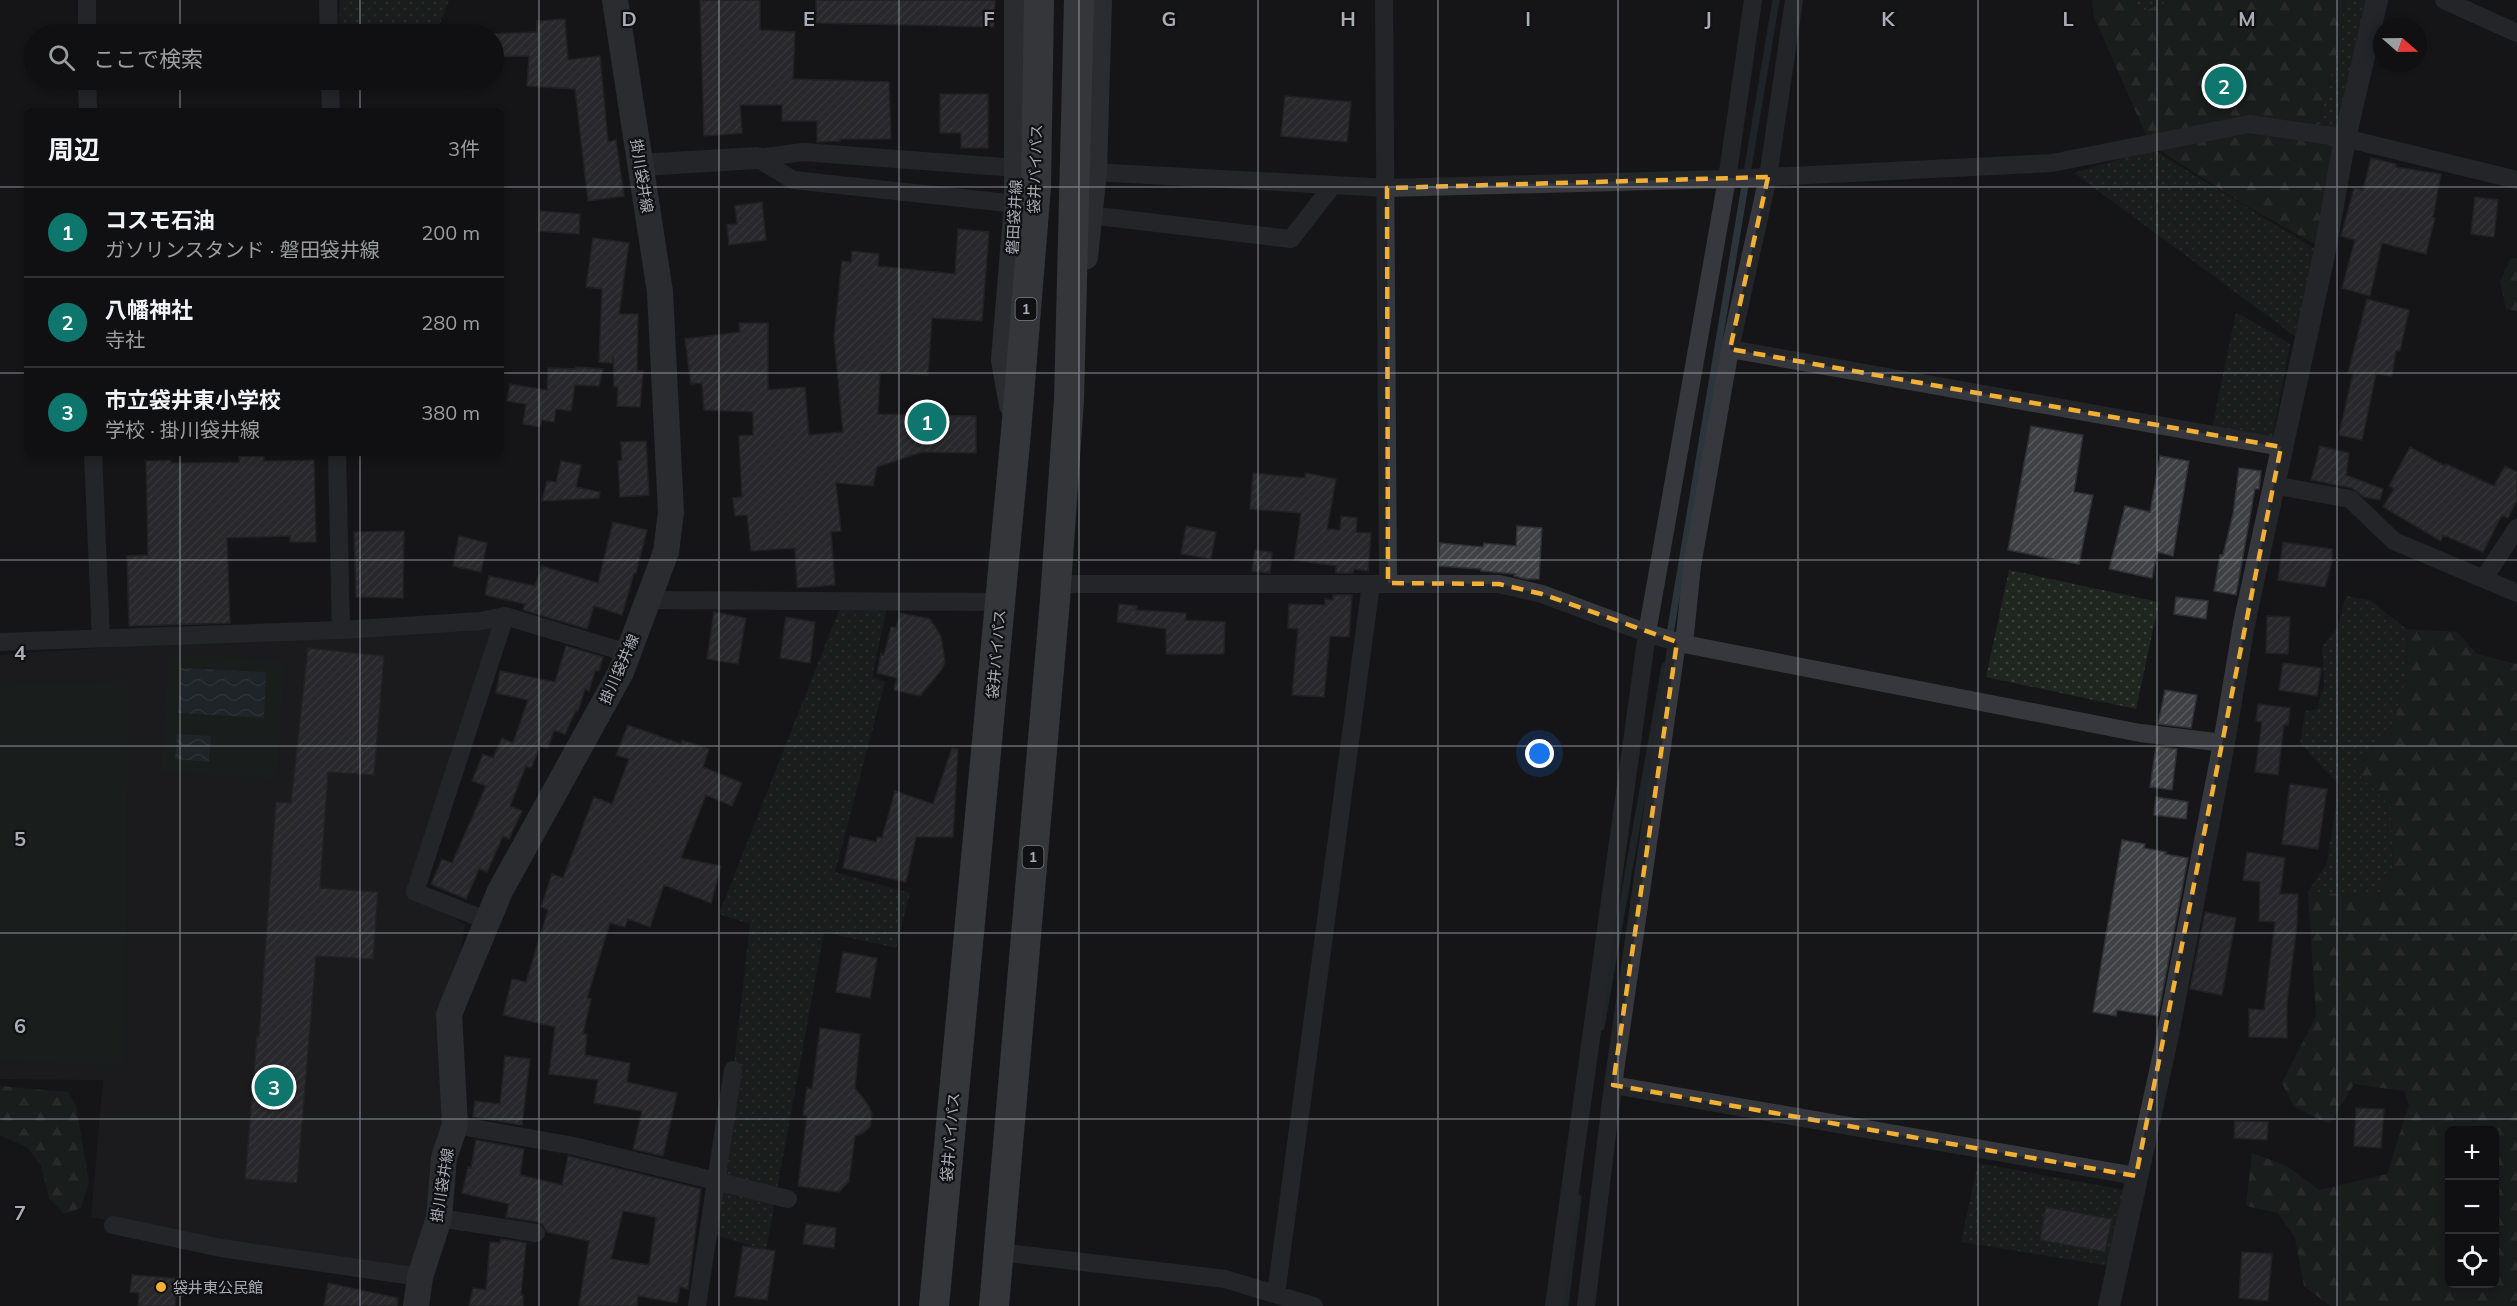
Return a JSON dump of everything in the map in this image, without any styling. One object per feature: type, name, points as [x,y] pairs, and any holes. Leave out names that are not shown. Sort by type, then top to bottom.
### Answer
[{"type":"highway","name":"袋井バイパス","points":[[934,1306],[1016,432],[1036,187],[1039,0]]},
{"type":"highway","name":"1","points":[[994,1306],[1057,584],[1069,407],[1079,0]]},
{"type":"main road","name":"掛川袋井線","points":[[416,1306],[420,1277],[439,1218],[444,1158],[455,1125],[448,1014],[500,891],[602,709],[628,653],[666,552],[671,512],[660,292],[615,0]]},
{"type":"main road","name":"磐田袋井線","points":[[1016,432],[1004,360],[1017,204],[1017,0]]},
{"type":"main road","points":[[1069,407],[1094,172],[1099,0]]},
{"type":"street","points":[[87,0],[87,24]]},
{"type":"street","points":[[328,0],[329,24]]},
{"type":"street","points":[[1276,1294],[1379,583],[1387,188],[1384,0]]},
{"type":"street","points":[[1554,1306],[1647,633],[1734,178],[1753,0]]},
{"type":"street","points":[[1586,1306],[1613,1084],[1692,566],[1730,349],[1764,177],[1794,0]]},
{"type":"street","points":[[2109,1306],[2166,1044],[2224,743],[2244,624],[2325,250],[2345,138],[2377,0]]},
{"type":"street","points":[[2444,0],[2517,33]]},
{"type":"street","points":[[87,90],[88,108]]},
{"type":"street","points":[[330,90],[330,108]]},
{"type":"street","points":[[1094,172],[1387,188],[1764,177],[2052,164],[2249,124],[2345,138],[2517,180]]},
{"type":"street","points":[[640,165],[756,158],[803,152],[1017,168]]},
{"type":"street","points":[[756,158],[793,180],[1017,204]]},
{"type":"street","points":[[1089,215],[1291,239],[1333,185]]},
{"type":"street","points":[[1730,349],[2281,447]]},
{"type":"street","points":[[93,456],[101,638]]},
{"type":"street","points":[[337,456],[341,630]]},
{"type":"street","points":[[2273,485],[2350,499],[2394,541],[2517,593]]},
{"type":"street","points":[[2484,578],[2517,528]]},
{"type":"street","points":[[1057,584],[1499,584],[1542,594],[1647,633],[1681,643],[2140,733],[2224,743]]},
{"type":"street","points":[[647,600],[1000,602]]},
{"type":"street","points":[[0,642],[341,630],[481,621],[505,616],[628,653]]},
{"type":"street","points":[[486,920],[415,892],[505,616]]},
{"type":"street","points":[[697,1306],[733,1070]]},
{"type":"street","points":[[1613,1084],[2136,1176]]},
{"type":"street","points":[[455,1125],[574,1146],[788,1199]]},
{"type":"street","points":[[439,1218],[536,1233]]},
{"type":"street","points":[[113,1225],[221,1248],[420,1277]]},
{"type":"street","points":[[999,1252],[1225,1279],[1314,1306]]},
{"type":"highlighted area","points":[[1768,177],[1730,349],[2281,447],[2136,1176],[1613,1085],[1677,642],[1542,594],[1499,584],[1388,583],[1387,188]]},
{"type":"shaded area","points":[[500,620],[415,892],[465,925],[449,1014],[455,1125],[420,1277],[91,1217],[103,1080],[0,1079],[0,655]]},
{"type":"green space","points":[[340,0],[449,0],[440,24],[339,24]]},
{"type":"green space","points":[[2092,0],[2131,0],[2141,12],[2173,0],[2345,0],[2339,43],[2316,133],[2341,138],[2325,250],[2243,204],[2150,144],[2094,17]]},
{"type":"green space","points":[[2131,0],[2173,0],[2141,12]]},
{"type":"green space","points":[[2345,0],[2375,0],[2341,138],[2316,134],[2339,43]]},
{"type":"green space","points":[[2152,149],[2318,251],[2296,337],[2074,173]]},
{"type":"green space","points":[[2511,258],[2517,258],[2517,311],[2506,309],[2500,281]]},
{"type":"green space","points":[[2236,312],[2290,344],[2272,440],[2212,428]]},
{"type":"green space","points":[[2009,570],[2159,602],[2136,709],[1986,677]]},
{"type":"green space","points":[[2346,596],[2370,600],[2406,629],[2407,673],[2394,723],[2355,770],[2391,806],[2393,872],[2377,896],[2308,892],[2327,863],[2339,785],[2300,743],[2305,711],[2317,709],[2324,685],[2322,647],[2337,628]]},
{"type":"green space","points":[[887,607],[872,677],[885,682],[835,872],[910,893],[896,948],[824,932],[766,1250],[715,1235],[750,924],[719,914],[839,610]]},
{"type":"green space","points":[[2406,629],[2457,632],[2477,654],[2517,664],[2517,1306],[2330,1306],[2304,1286],[2295,1238],[2278,1213],[2246,1206],[2252,1153],[2287,1166],[2319,1190],[2387,1174],[2409,1105],[2404,1091],[2354,1084],[2330,1124],[2294,1107],[2282,1083],[2316,1016],[2308,892],[2377,896],[2393,872],[2391,807],[2355,770],[2394,723],[2407,673]]},
{"type":"green space","points":[[168,654],[285,660],[277,779],[161,772]]},
{"type":"green space","points":[[128,680],[125,1066],[0,1061],[0,687]]},
{"type":"green space","points":[[0,1086],[68,1092],[76,1105],[89,1182],[81,1208],[64,1214],[49,1198],[41,1166],[28,1148],[0,1135]]},
{"type":"green space","points":[[1978,1163],[2125,1190],[2110,1266],[1961,1242]]},
{"type":"water","points":[[181,668],[266,672],[264,718],[178,713]]},
{"type":"water","points":[[177,734],[211,736],[209,762],[175,759]]},
{"type":"building","points":[[700,0],[760,0],[760,30],[795,32],[793,79],[889,82],[891,139],[840,139],[840,141],[817,142],[817,121],[782,121],[782,105],[740,105],[742,133],[704,136]]},
{"type":"building","points":[[816,0],[995,0],[994,27],[816,23]]},
{"type":"building","points":[[565,19],[568,60],[600,56],[608,142],[616,140],[624,196],[588,201],[575,89],[527,86],[529,56],[504,57],[504,34],[537,32],[537,21]]},
{"type":"building","points":[[940,94],[988,94],[988,148],[961,148],[961,133],[940,133]]},
{"type":"building","points":[[1285,96],[1351,102],[1347,142],[1281,136]]},
{"type":"building","points":[[2371,158],[2396,164],[2396,167],[2441,174],[2433,217],[2435,218],[2426,254],[2382,243],[2370,296],[2342,288],[2355,240],[2341,236],[2354,188],[2363,190]]},
{"type":"building","points":[[2475,197],[2498,200],[2494,237],[2471,234]]},
{"type":"building","points":[[762,202],[766,240],[729,245],[727,225],[737,224],[735,206]]},
{"type":"building","points":[[540,211],[580,214],[579,234],[539,231]]},
{"type":"building","points":[[958,229],[989,232],[982,321],[932,318],[928,375],[880,372],[878,414],[976,416],[976,453],[922,452],[877,467],[873,486],[836,483],[841,531],[831,532],[835,585],[797,588],[795,548],[751,551],[747,515],[735,516],[733,498],[742,497],[739,436],[753,435],[753,412],[704,410],[702,383],[691,384],[685,339],[740,332],[739,323],[768,323],[768,390],[805,387],[809,435],[843,432],[834,337],[842,261],[851,262],[852,251],[879,254],[878,266],[955,274]]},
{"type":"building","points":[[593,238],[629,243],[619,314],[638,314],[637,371],[643,371],[640,407],[617,406],[618,387],[614,387],[613,356],[612,363],[599,362],[602,289],[586,287]]},
{"type":"building","points":[[2367,299],[2409,310],[2400,351],[2396,351],[2392,376],[2376,374],[2362,440],[2339,435],[2353,373],[2348,373]]},
{"type":"building","points":[[576,367],[603,369],[599,386],[575,385],[571,411],[556,409],[554,422],[542,420],[540,427],[523,424],[526,404],[507,401],[510,384],[547,390],[548,368],[576,369]]},
{"type":"building","points":[[2031,426],[2083,435],[2074,492],[2093,495],[2079,564],[2008,550]]},
{"type":"building","points":[[646,441],[649,495],[620,497],[618,461],[622,460],[621,442]]},
{"type":"building","points":[[2320,446],[2349,453],[2346,475],[2383,489],[2380,500],[2364,497],[2352,488],[2311,480]]},
{"type":"building","points":[[2410,447],[2445,466],[2446,464],[2494,486],[2505,466],[2517,472],[2517,500],[2508,518],[2502,515],[2483,552],[2443,535],[2441,541],[2383,507],[2394,489],[2389,486]]},
{"type":"building","points":[[239,456],[264,456],[264,461],[314,460],[316,542],[290,542],[290,536],[227,538],[230,623],[129,626],[127,556],[148,555],[146,461],[239,462]]},
{"type":"building","points":[[2160,456],[2189,461],[2173,556],[2157,552],[2152,578],[2109,569],[2125,506],[2150,512]]},
{"type":"building","points":[[561,461],[581,465],[576,487],[600,492],[599,498],[542,501],[547,481],[556,482]]},
{"type":"building","points":[[2239,468],[2261,471],[2259,489],[2255,489],[2236,595],[2214,591],[2220,555],[2223,555],[2233,514]]},
{"type":"building","points":[[1253,473],[1305,478],[1306,473],[1336,479],[1327,529],[1340,530],[1341,516],[1357,518],[1356,532],[1371,533],[1368,571],[1354,569],[1353,573],[1336,573],[1336,566],[1294,560],[1301,513],[1250,509]]},
{"type":"building","points":[[613,522],[647,530],[622,615],[594,606],[587,629],[523,610],[525,604],[485,595],[489,576],[535,586],[542,566],[598,583]]},
{"type":"building","points":[[1186,526],[1216,532],[1211,559],[1181,554]]},
{"type":"building","points":[[1517,526],[1542,528],[1539,579],[1526,579],[1514,576],[1515,574],[1481,571],[1481,569],[1438,566],[1440,543],[1483,547],[1484,543],[1516,546]]},
{"type":"building","points":[[404,531],[403,598],[356,597],[354,532]]},
{"type":"building","points":[[459,536],[487,543],[481,572],[453,566]]},
{"type":"building","points":[[2283,542],[2332,549],[2332,561],[2325,587],[2278,580]]},
{"type":"building","points":[[1255,550],[1272,552],[1270,573],[1252,571]]},
{"type":"building","points":[[1333,595],[1352,595],[1349,637],[1330,636],[1324,697],[1292,695],[1298,629],[1288,628],[1289,604],[1325,605],[1325,599],[1333,600]]},
{"type":"building","points":[[2176,597],[2208,601],[2206,619],[2174,614]]},
{"type":"building","points":[[1119,604],[1137,606],[1136,610],[1186,613],[1186,620],[1225,622],[1224,654],[1166,654],[1166,629],[1117,622]]},
{"type":"building","points":[[714,612],[746,618],[738,664],[707,659]]},
{"type":"building","points":[[900,613],[930,619],[941,636],[945,662],[920,696],[894,690],[897,678],[877,673],[891,627],[896,628]]},
{"type":"building","points":[[2267,616],[2290,617],[2288,654],[2266,653]]},
{"type":"building","points":[[786,617],[815,622],[810,663],[780,658]]},
{"type":"building","points":[[566,646],[603,657],[599,671],[595,671],[589,691],[585,689],[578,711],[576,710],[565,734],[554,730],[548,748],[540,746],[531,768],[526,766],[510,806],[522,811],[509,839],[503,836],[487,872],[479,869],[466,899],[431,884],[442,859],[452,863],[486,786],[472,781],[483,754],[493,758],[502,738],[513,743],[528,700],[496,693],[500,671],[555,682]]},
{"type":"building","points":[[308,648],[384,656],[374,775],[328,772],[320,888],[378,892],[373,959],[316,956],[297,1183],[245,1179],[257,1036],[259,1037],[276,802],[291,803]]},
{"type":"building","points":[[2283,663],[2321,668],[2317,696],[2279,690]]},
{"type":"building","points":[[2165,690],[2197,695],[2191,728],[2158,724]]},
{"type":"building","points":[[2258,704],[2290,708],[2288,725],[2284,725],[2278,775],[2255,772],[2262,722],[2256,721]]},
{"type":"building","points":[[628,725],[681,744],[682,740],[709,749],[703,767],[742,783],[732,806],[706,795],[681,858],[721,866],[711,903],[664,885],[650,927],[628,919],[625,927],[610,923],[587,998],[591,999],[583,1034],[587,1034],[585,1055],[630,1063],[627,1082],[677,1093],[663,1156],[633,1149],[642,1111],[594,1103],[598,1080],[549,1074],[555,1027],[503,1015],[512,979],[526,982],[548,910],[541,907],[552,874],[563,878],[594,797],[612,804],[629,759],[616,755]]},
{"type":"building","points":[[2156,746],[2177,749],[2172,790],[2150,787]]},
{"type":"building","points":[[952,748],[958,749],[953,837],[916,837],[906,882],[843,868],[850,836],[876,842],[877,837],[882,838],[895,791],[933,804]]},
{"type":"building","points":[[2290,784],[2327,789],[2318,849],[2282,844]]},
{"type":"building","points":[[2156,797],[2188,802],[2186,819],[2154,815]]},
{"type":"building","points":[[2122,840],[2145,844],[2144,848],[2166,852],[2165,854],[2188,858],[2158,1016],[2117,1010],[2116,1016],[2093,1012]]},
{"type":"building","points":[[2247,852],[2285,858],[2280,894],[2298,894],[2297,925],[2287,1003],[2287,1038],[2249,1037],[2249,1009],[2264,1010],[2275,922],[2259,921],[2260,882],[2243,880]]},
{"type":"building","points":[[2205,912],[2236,918],[2222,995],[2190,989]]},
{"type":"building","points":[[843,952],[877,958],[870,998],[836,992]]},
{"type":"building","points":[[820,1028],[860,1034],[855,1088],[869,1106],[872,1114],[870,1127],[855,1136],[849,1181],[839,1192],[798,1186],[807,1116],[803,1115],[807,1088],[812,1089]]},
{"type":"building","points":[[505,1056],[530,1059],[522,1125],[473,1117],[475,1101],[500,1104]]},
{"type":"building","points":[[2356,1108],[2384,1109],[2381,1148],[2354,1146]]},
{"type":"building","points":[[2235,1121],[2268,1122],[2267,1140],[2234,1138]]},
{"type":"building","points":[[476,1140],[524,1149],[520,1175],[562,1185],[568,1156],[701,1189],[688,1289],[680,1287],[677,1303],[638,1296],[637,1306],[579,1306],[589,1241],[547,1232],[538,1222],[506,1217],[509,1204],[462,1193],[468,1167],[471,1168]],"holes":[[[623,1211],[656,1217],[649,1265],[611,1259]]]},
{"type":"building","points":[[2046,1207],[2112,1219],[2105,1252],[2040,1240]]},
{"type":"building","points":[[806,1224],[836,1228],[834,1248],[803,1244]]},
{"type":"building","points":[[501,1239],[526,1243],[521,1295],[523,1295],[523,1306],[469,1306],[473,1288],[486,1290],[490,1242],[500,1243]]},
{"type":"building","points":[[743,1246],[775,1251],[767,1300],[735,1296]]},
{"type":"building","points":[[2242,1252],[2272,1254],[2268,1301],[2239,1298]]},
{"type":"building","name":"袋井東公民館","points":[[132,1275],[184,1279],[183,1296],[176,1296],[175,1306],[138,1306],[139,1293],[130,1292]]},
{"type":"building","points":[[328,1283],[398,1298],[397,1306],[324,1306]]},
{"type":"waterway","points":[[1669,640],[1776,0]]},
{"type":"waterway","points":[[1601,1027],[1665,666]]},
{"type":"waterway","points":[[1565,1306],[1578,1198]]},
{"type":"place","name":"八幡神社","points":[[2224,86]]},
{"type":"place","name":"コスモ石油","points":[[927,422]]},
{"type":"place","name":"市立袋井東小学校","points":[[274,1087]]},
{"type":"place","name":"袋井東公民館","points":[[161,1287]]}]
